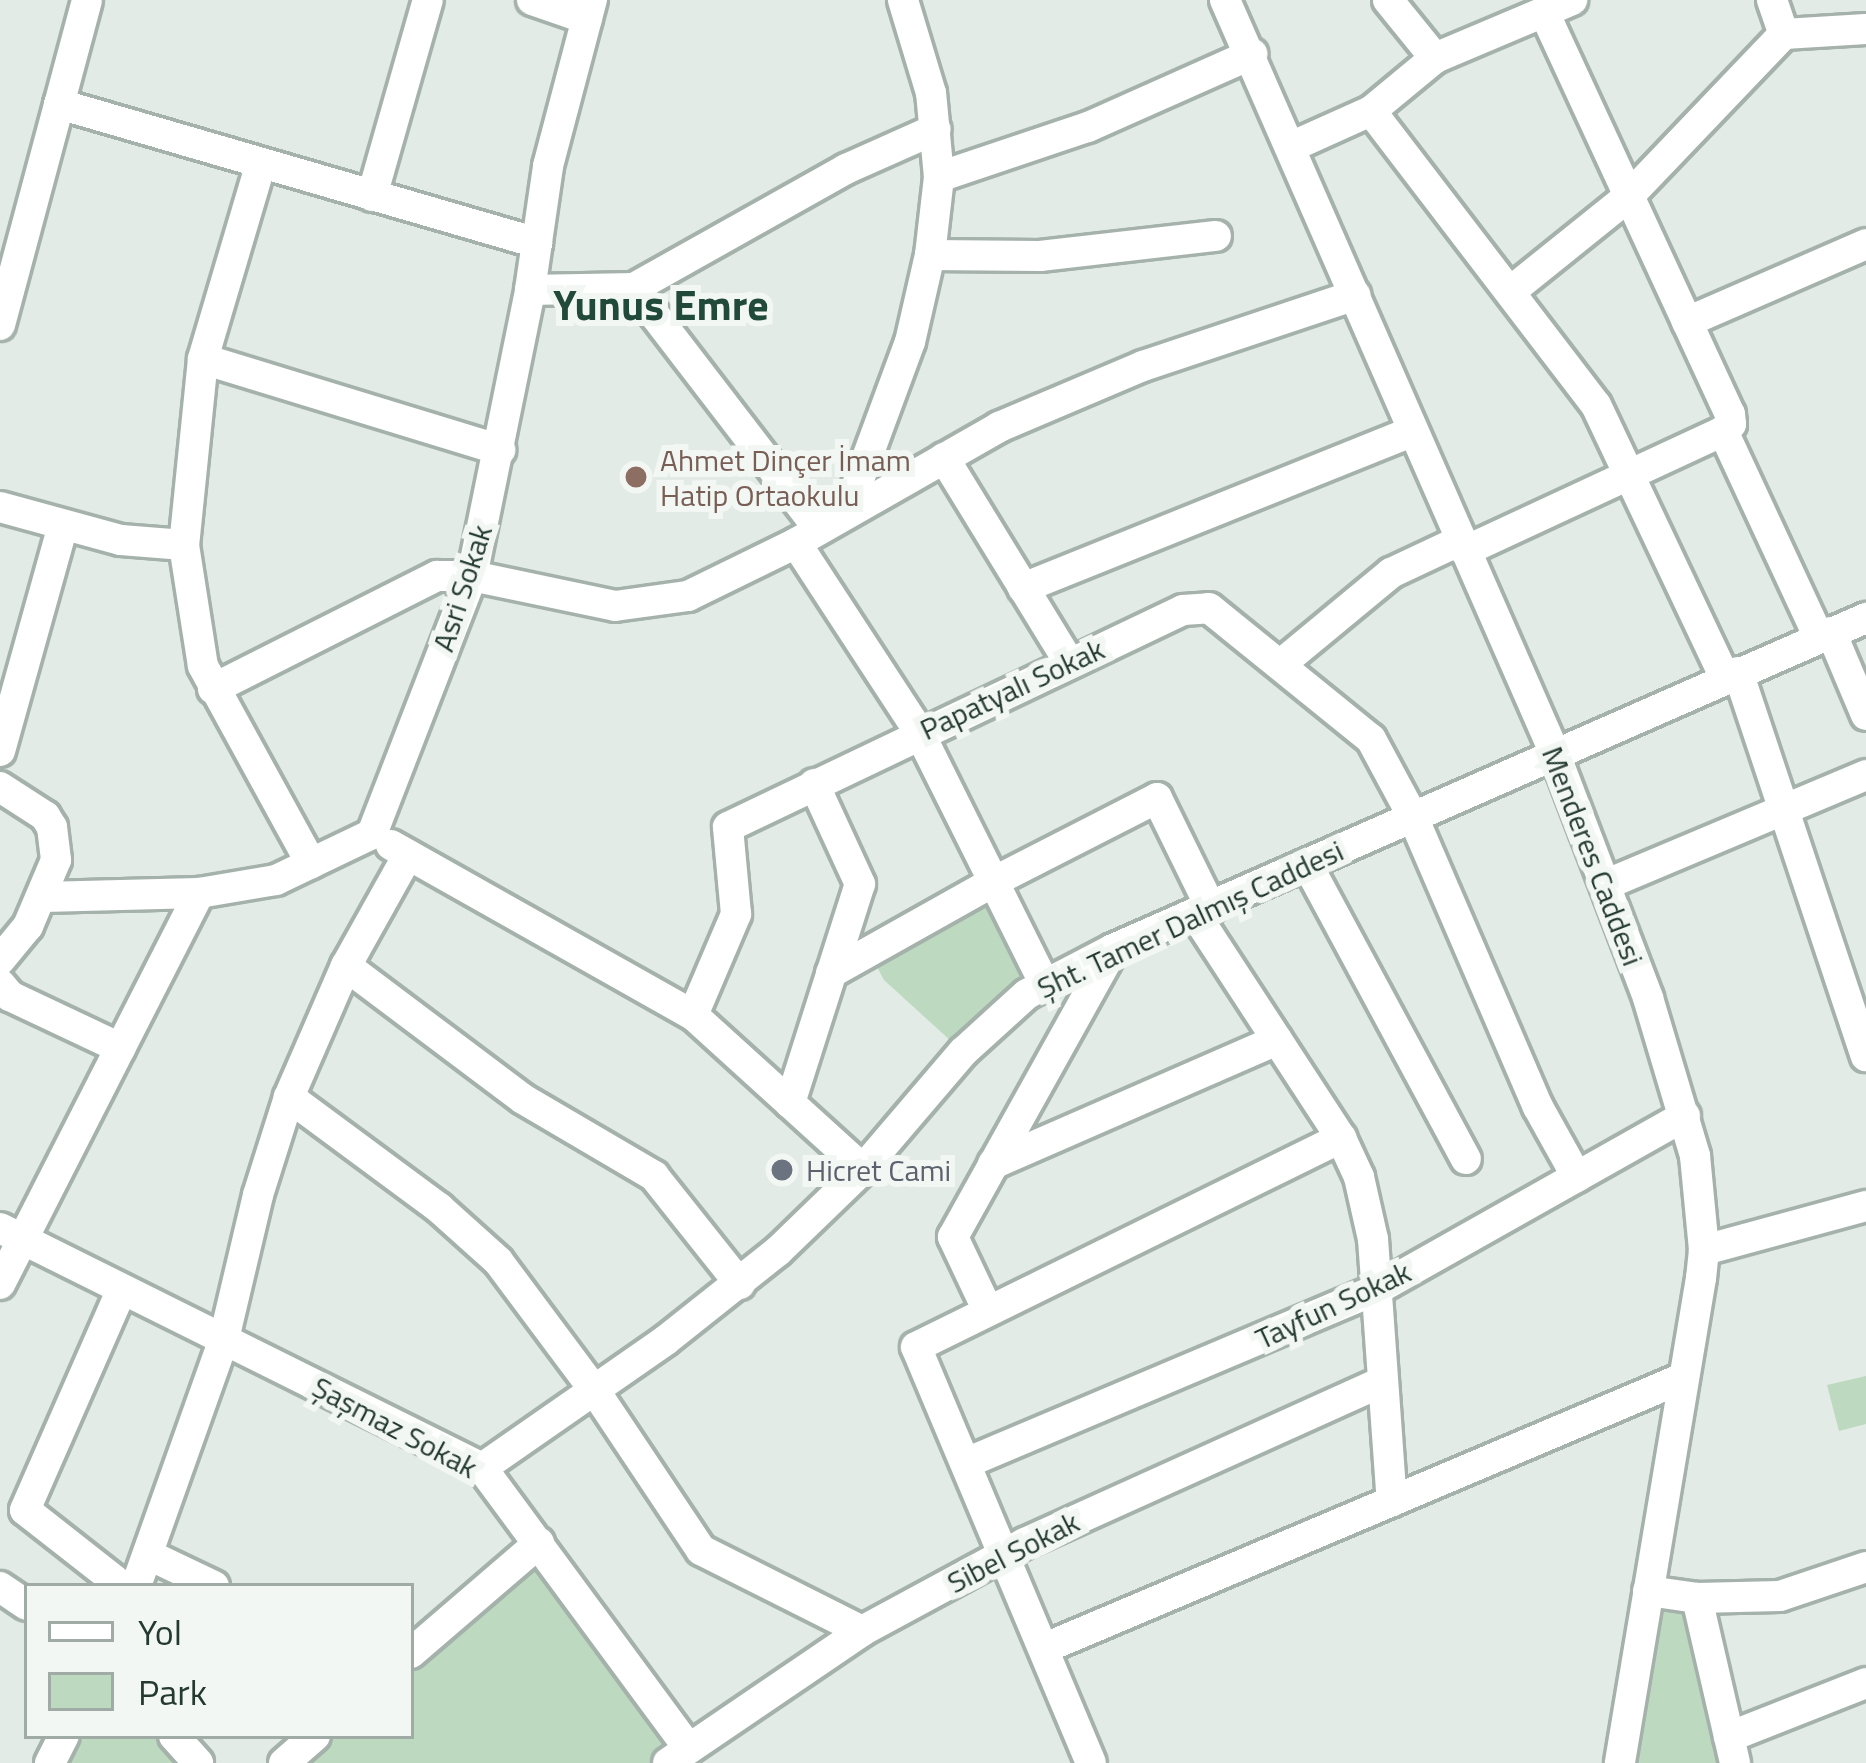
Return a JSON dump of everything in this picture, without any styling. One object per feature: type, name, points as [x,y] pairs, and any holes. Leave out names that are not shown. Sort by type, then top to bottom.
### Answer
[{"type":"street","points":[[0,325],[87,0]]},
{"type":"street","points":[[372,196],[428,0]]},
{"type":"street","points":[[532,0],[590,9]]},
{"type":"street","points":[[847,512],[887,414],[930,255],[939,177],[924,60],[903,0]]},
{"type":"street","name":"Menderes Caddesi","points":[[1226,0],[1555,754],[1607,884],[1685,1116],[1704,1250],[1620,1763]]},
{"type":"street","points":[[1388,0],[1435,58]]},
{"type":"street","points":[[1772,0],[1784,34]]},
{"type":"street","points":[[1281,664],[1391,573],[1629,475],[1731,424],[1628,197],[1558,6],[1435,58],[1371,111],[1293,146]]},
{"type":"street","name":"Asri Sokak","points":[[371,834],[472,576],[530,290],[548,166],[590,9]]},
{"type":"street","points":[[1511,291],[1628,197],[1784,34],[1866,29]]},
{"type":"street","points":[[939,177],[1088,127],[1252,54]]},
{"type":"street","points":[[59,104],[537,244]]},
{"type":"street","points":[[1371,111],[1596,405],[1731,675],[1785,809],[1866,1056]]},
{"type":"street","points":[[530,290],[634,288],[846,169],[936,129]]},
{"type":"street","points":[[261,163],[203,359],[184,544],[197,644],[213,689],[311,863]]},
{"type":"street","points":[[930,255],[1040,256],[1216,236]]},
{"type":"street","points":[[1687,322],[1866,244]]},
{"type":"street","points":[[634,288],[808,536],[919,732],[1044,983]]},
{"type":"street","points":[[213,689],[437,576],[472,576],[582,602],[641,605],[688,596],[808,536],[999,427],[1143,366],[1355,295]]},
{"type":"street","points":[[203,359],[500,450]]},
{"type":"street","points":[[1723,430],[1866,715]]},
{"type":"street","points":[[1023,588],[1413,431]]},
{"type":"street","points":[[944,458],[1069,662]]},
{"type":"street","points":[[0,507],[121,540],[184,544]]},
{"type":"street","points":[[0,752],[63,525]]},
{"type":"street","name":"Papatyalı Sokak","points":[[693,1015],[736,914],[728,827],[1069,662],[1183,610],[1201,607],[1218,611],[1371,739],[1413,817],[1488,1001],[1577,1177]]},
{"type":"street","name":"Şht. Tamer Dalmış Caddesi","points":[[482,1468],[740,1284],[863,1169],[963,1052],[1004,1012],[1044,983],[1866,618]]},
{"type":"street","points":[[1607,884],[1866,776]]},
{"type":"street","points":[[790,1103],[860,884],[814,784]]},
{"type":"street","points":[[0,787],[34,807],[52,827],[56,860],[43,897],[0,960]]},
{"type":"street","points":[[831,974],[994,880],[1157,799],[1203,911],[1277,1040],[1341,1138],[1368,1208],[1392,1501]]},
{"type":"street","points":[[43,897],[199,893],[276,880],[371,834],[693,1015],[863,1169]]},
{"type":"street","points":[[137,1583],[224,1340],[257,1195],[289,1097],[346,966],[408,854]]},
{"type":"street","points":[[1307,864],[1466,1159]]},
{"type":"street","points":[[0,1284],[11,1234],[120,1048],[199,893]]},
{"type":"street","points":[[988,1311],[953,1237],[1113,949]]},
{"type":"street","points":[[346,966],[523,1099],[654,1176],[740,1284]]},
{"type":"street","points":[[0,984],[10,996],[120,1048]]},
{"type":"street","points":[[993,1164],[1277,1040]]},
{"type":"street","points":[[289,1097],[439,1208],[498,1262],[595,1390],[701,1550],[862,1631]]},
{"type":"street","name":"Tayfun Sokak","points":[[966,1463],[1374,1291],[1685,1116]]},
{"type":"street","points":[[1091,1763],[916,1347],[1341,1138]]},
{"type":"street","points":[[1704,1250],[1866,1206]]},
{"type":"street","name":"Şaşmaz Sokak","points":[[11,1234],[482,1468],[539,1543],[678,1755]]},
{"type":"street","points":[[118,1583],[25,1510],[122,1289]]},
{"type":"street","points":[[1045,1648],[1683,1378]]},
{"type":"street","name":"Sibel Sokak","points":[[678,1755],[862,1631],[1004,1554],[1382,1382]]},
{"type":"street","points":[[414,1650],[539,1543]]},
{"type":"street","points":[[149,1555],[208,1583]]},
{"type":"street","points":[[1648,1591],[1696,1598],[1780,1596],[1866,1567]]},
{"type":"street","points":[[1696,1598],[1732,1750],[1866,1683]]},
{"type":"street","points":[[177,1739],[198,1763]]},
{"type":"street","points":[[284,1763],[312,1739]]},
{"type":"green space","points":[[995,881],[1044,983],[963,1052],[884,980],[869,952]]},
{"type":"green space","points":[[1866,1376],[1866,1424],[1839,1431],[1827,1385]]},
{"type":"green space","points":[[539,1543],[688,1747],[668,1763],[284,1763],[312,1739],[414,1739],[414,1650]]},
{"type":"green space","points":[[1648,1591],[1697,1598],[1735,1763],[1620,1763]]},
{"type":"green space","points":[[62,1739],[175,1739],[183,1763],[50,1763]]},
{"type":"place","name":"Ahmet Dinçer İmam Hatip Ortaokulu","points":[[636,477]]},
{"type":"place","name":"Hicret Cami","points":[[782,1170]]},
{"type":"district","name":"Yunus Emre","points":[[661,304]]}]
